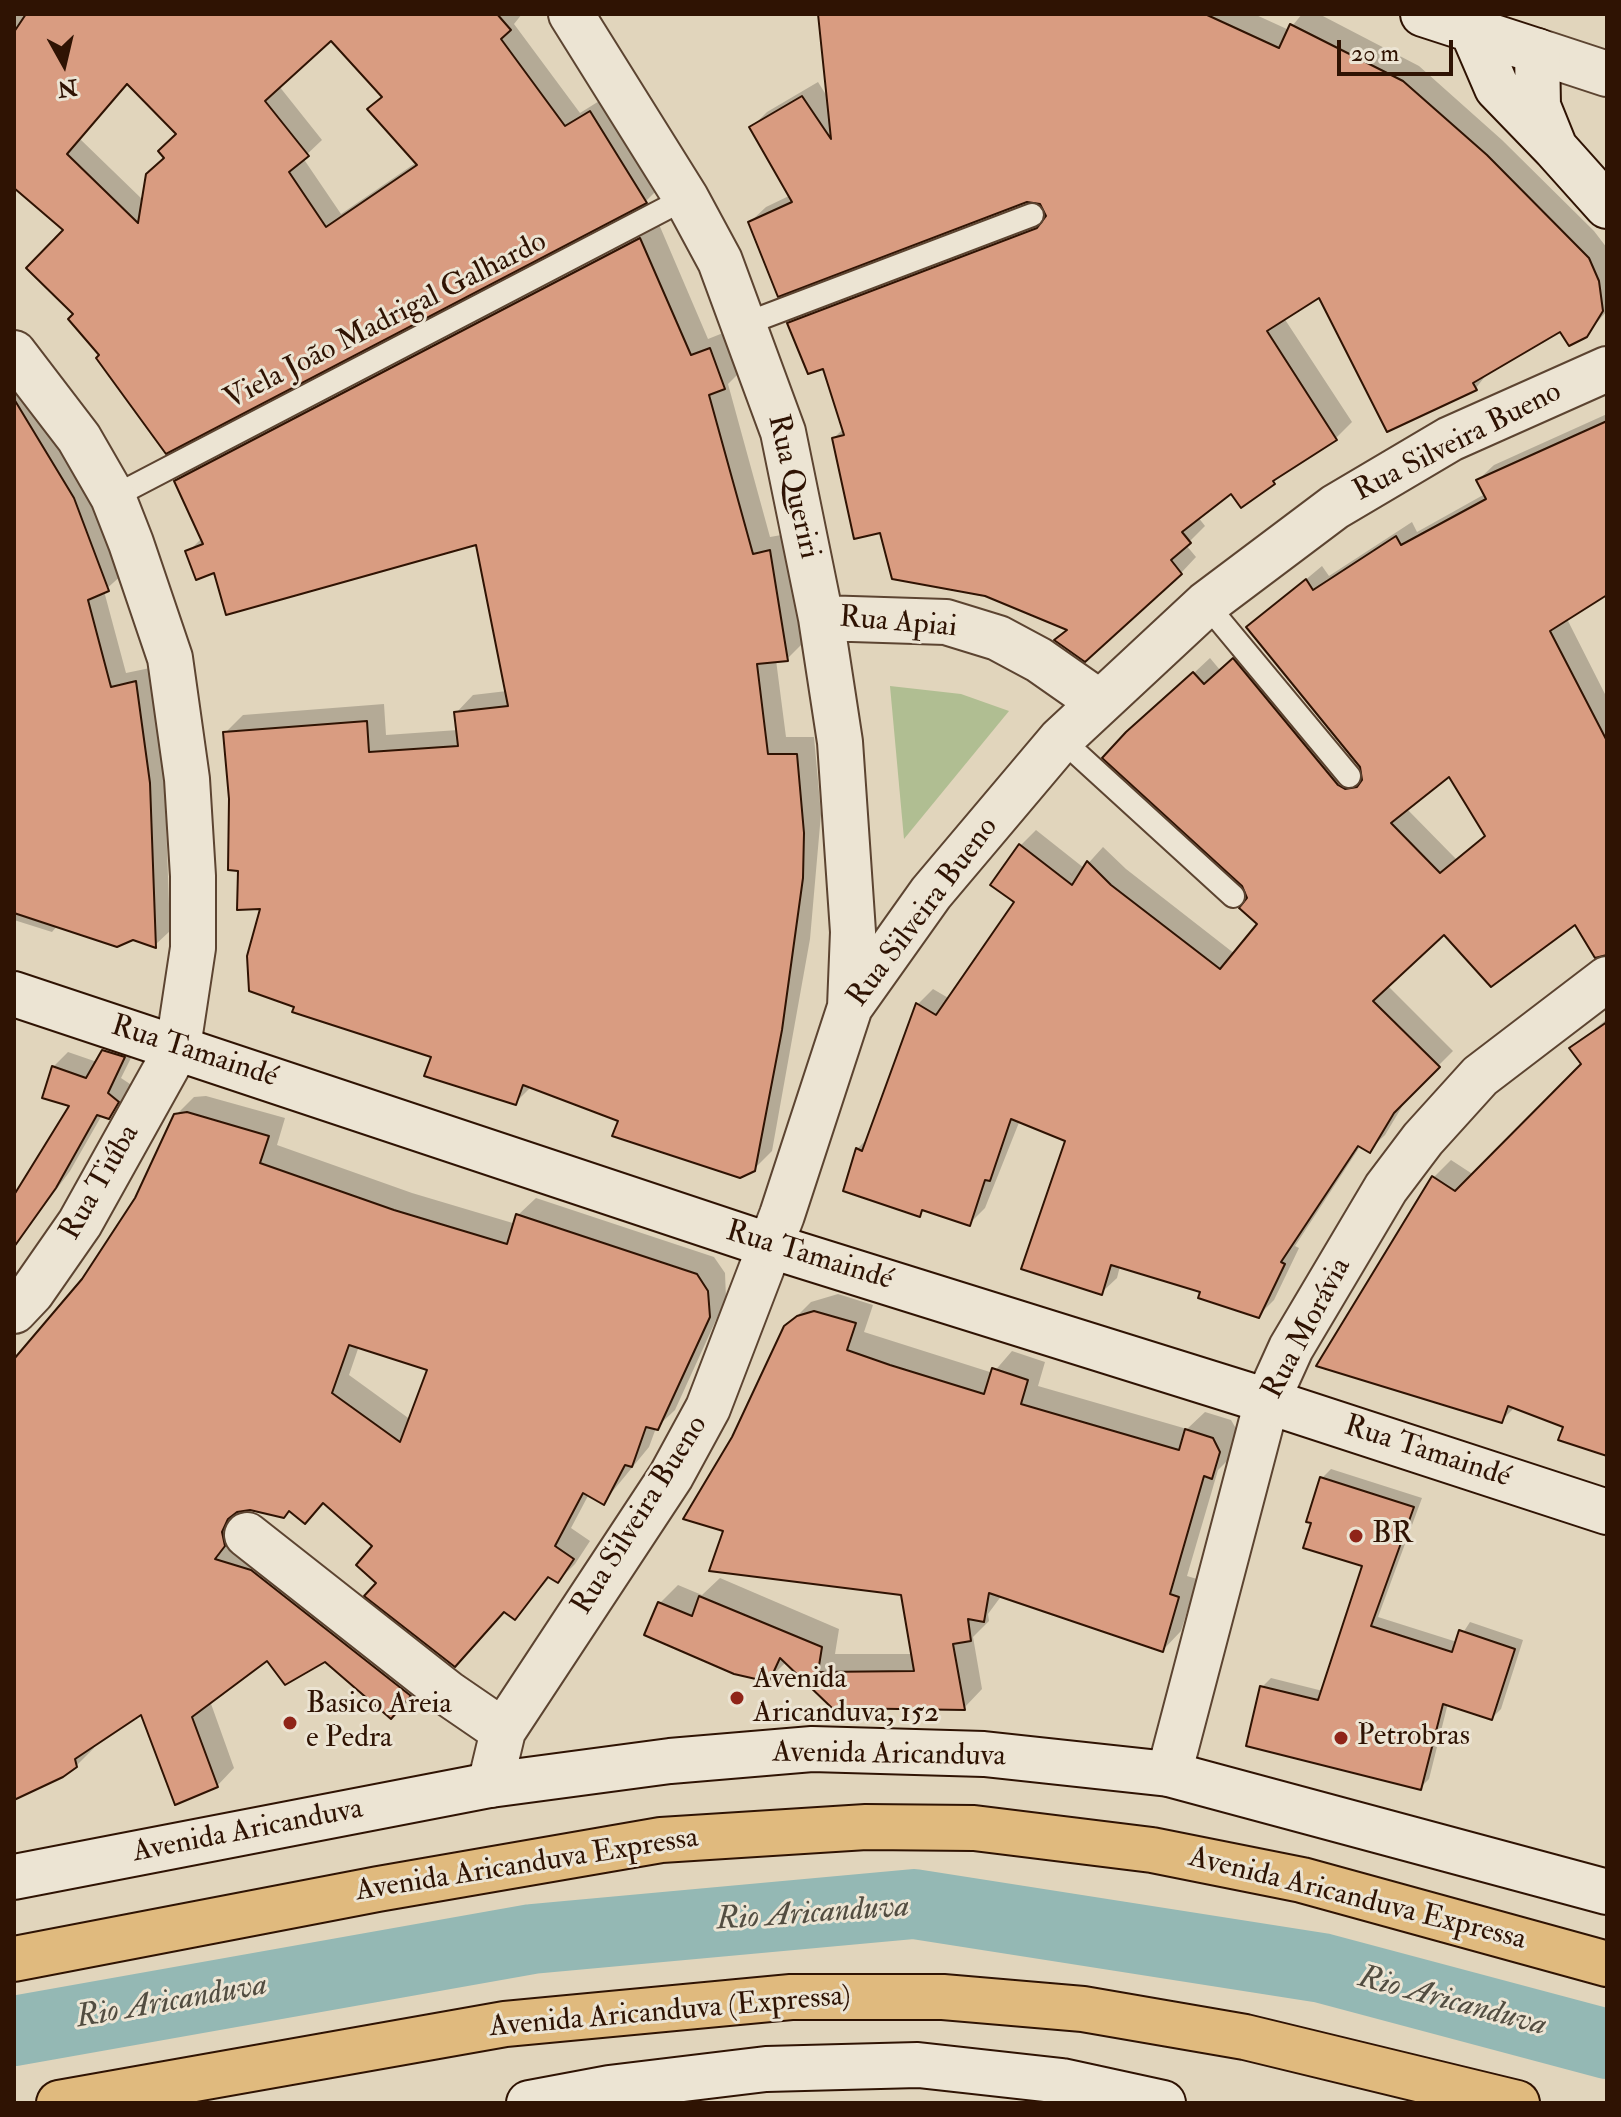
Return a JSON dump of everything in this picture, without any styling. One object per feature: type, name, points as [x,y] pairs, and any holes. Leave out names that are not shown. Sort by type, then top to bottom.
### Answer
[{"type":"highway","name":"Avenida Aricanduva Expressa","points":[[14,1959],[378,1889],[661,1840],[882,1827],[974,1828],[1152,1850],[1302,1880],[1607,1964]]},
{"type":"highway","name":"Avenida Aricanduva (Expressa)","points":[[59,2103],[505,2024],[791,1997],[928,1997],[1083,2009],[1245,2037],[1517,2103]]},
{"type":"street","name":"Rua Queriri","points":[[571,14],[686,198],[720,261],[783,432],[821,618],[840,742],[853,932],[850,1007]]},
{"type":"street","points":[[1423,14],[1482,22],[1537,51],[1607,74]]},
{"type":"street","points":[[1482,22],[1497,88],[1607,206]]},
{"type":"street","points":[[1537,51],[1538,106],[1555,148]]},
{"type":"street","points":[[14,353],[79,438],[113,497],[170,658],[187,779],[193,948],[178,1047]]},
{"type":"street","name":"Rua Silveira Bueno","points":[[490,1785],[503,1731],[671,1476],[701,1422],[771,1246],[850,1007],[931,893],[1061,739],[1206,604],[1335,507],[1438,446],[1607,369]]},
{"type":"street","name":"Rua Apiai","points":[[821,618],[946,622],[998,638],[1039,660],[1099,702]]},
{"type":"street","name":"Rua Morávia","points":[[1169,1774],[1267,1401],[1291,1348],[1378,1202],[1423,1139],[1480,1076],[1607,979]]},
{"type":"street","name":"Rua Tamaindé","points":[[14,994],[771,1246],[1267,1401],[1607,1512]]},
{"type":"street","name":"Rua Tiúba","points":[[14,1311],[32,1292],[80,1223],[178,1047]]},
{"type":"street","points":[[247,1535],[449,1694],[503,1731]]},
{"type":"street","name":"Avenida Aricanduva","points":[[14,1877],[490,1785],[670,1761],[812,1749],[984,1754],[1169,1774],[1607,1892]]},
{"type":"street","points":[[529,2103],[609,2088],[766,2069],[918,2065],[1062,2081],[1163,2103]]},
{"type":"lane","name":"Viela João Madrigal Galhardo","points":[[113,497],[686,198]]},
{"type":"lane","points":[[745,324],[1032,215]]},
{"type":"lane","points":[[1206,604],[1349,776]]},
{"type":"lane","points":[[1061,739],[1233,896]]},
{"type":"green space","points":[[890,686],[961,694],[1009,711],[904,839]]},
{"type":"building","points":[[26,14],[497,14],[511,30],[501,39],[565,126],[590,111],[647,203],[166,454],[96,358],[99,355],[68,319],[73,314],[26,268],[63,230],[14,188],[14,32]],"holes":[[[331,41],[382,97],[367,109],[417,165],[326,227],[289,172],[309,156],[265,101]],[[127,84],[176,134],[158,151],[164,158],[146,174],[138,223],[67,154]]]},
{"type":"building","points":[[818,14],[1205,14],[1279,48],[1290,24],[1403,81],[1487,155],[1589,258],[1599,281],[1603,311],[1587,337],[1569,346],[1560,332],[1473,383],[1477,390],[1387,432],[1319,298],[1267,331],[1337,440],[1273,481],[1275,484],[1241,508],[1231,494],[1182,532],[1191,543],[1171,560],[1182,574],[1085,662],[1054,640],[1067,630],[985,596],[892,579],[880,533],[854,539],[832,438],[844,435],[823,369],[808,374],[787,323],[1037,228],[1046,216],[1040,204],[1027,202],[778,297],[748,222],[792,202],[749,127],[802,96],[831,139]]},
{"type":"building","points":[[640,238],[691,355],[710,348],[725,389],[709,395],[753,554],[770,550],[788,661],[757,664],[768,754],[797,754],[804,833],[803,878],[782,1030],[755,1171],[740,1178],[612,1136],[618,1121],[523,1085],[516,1105],[424,1076],[431,1057],[292,1012],[294,1007],[249,991],[247,956],[260,909],[237,910],[238,871],[228,870],[229,799],[223,732],[367,721],[369,752],[458,746],[454,712],[508,706],[476,545],[226,615],[214,573],[196,580],[185,551],[203,544],[174,481]]},
{"type":"building","points":[[14,399],[74,498],[109,591],[88,600],[111,687],[136,681],[150,783],[156,948],[133,940],[117,947],[14,913]]},
{"type":"building","points":[[1607,421],[1607,595],[1550,631],[1607,741],[1607,955],[1595,958],[1575,925],[1491,987],[1444,935],[1373,1001],[1440,1067],[1394,1113],[1370,1153],[1358,1146],[1281,1262],[1285,1264],[1259,1318],[1198,1298],[1200,1292],[1111,1265],[1102,1295],[1021,1269],[1065,1141],[1011,1119],[990,1181],[985,1180],[970,1226],[922,1210],[920,1217],[843,1191],[856,1148],[862,1151],[916,1003],[936,1015],[1014,902],[990,885],[1019,844],[1072,885],[1087,861],[1111,885],[1220,969],[1257,924],[1239,908],[1247,898],[1242,886],[1102,758],[1126,732],[1193,672],[1204,684],[1233,658],[1338,785],[1345,789],[1357,787],[1362,780],[1360,767],[1246,627],[1306,579],[1313,590],[1396,536],[1401,545],[1486,499],[1476,480]],"holes":[[[1449,777],[1485,836],[1440,873],[1391,823]]]},
{"type":"building","points":[[1607,1022],[1607,1456],[1558,1440],[1563,1427],[1508,1406],[1502,1423],[1316,1366],[1432,1176],[1455,1191],[1581,1064],[1569,1048]]},
{"type":"building","points":[[102,1050],[125,1057],[108,1093],[119,1102],[109,1119],[97,1115],[56,1188],[14,1247],[14,1195],[69,1106],[42,1098],[52,1066],[86,1078]]},
{"type":"building","points":[[187,1112],[269,1136],[260,1163],[394,1210],[507,1244],[516,1214],[697,1274],[708,1291],[710,1317],[658,1430],[646,1427],[632,1467],[625,1465],[604,1505],[583,1493],[555,1546],[574,1559],[558,1583],[548,1577],[515,1620],[504,1612],[455,1667],[364,1596],[376,1583],[356,1565],[372,1546],[323,1503],[305,1524],[289,1511],[284,1518],[250,1510],[237,1512],[228,1519],[222,1532],[225,1546],[215,1559],[251,1570],[411,1696],[391,1719],[325,1662],[285,1685],[267,1661],[192,1717],[218,1787],[175,1805],[141,1715],[75,1759],[77,1767],[63,1777],[14,1800],[14,1359],[82,1279],[135,1198],[174,1114]],"holes":[[[349,1345],[427,1370],[400,1442],[332,1393]]]},
{"type":"building","points":[[814,1311],[856,1323],[847,1350],[890,1365],[984,1394],[992,1368],[1028,1380],[1021,1404],[1179,1450],[1185,1429],[1213,1438],[1220,1452],[1212,1479],[1204,1476],[1170,1594],[1179,1597],[1163,1652],[989,1593],[984,1622],[968,1619],[971,1641],[953,1644],[965,1710],[832,1708],[780,1658],[769,1682],[734,1674],[644,1635],[658,1602],[692,1616],[699,1596],[822,1647],[818,1672],[914,1671],[901,1595],[709,1571],[723,1531],[683,1519],[732,1437],[784,1326],[797,1316]]},
{"type":"building","points":[[1320,1477],[1414,1507],[1371,1626],[1452,1652],[1459,1630],[1515,1649],[1492,1720],[1443,1704],[1421,1790],[1246,1746],[1260,1686],[1318,1700],[1362,1566],[1303,1548],[1311,1523],[1306,1522]]},
{"type":"waterway","name":"Rio Aricanduva","points":[[14,2031],[532,1939],[914,1904],[1322,1968],[1607,2044]]},
{"type":"place","name":"BR","points":[[1356,1536]]},
{"type":"place","name":"Avenida Aricanduva, 152","points":[[737,1698]]},
{"type":"place","name":"Basico Areia e Pedra","points":[[290,1723]]},
{"type":"place","name":"Petrobras","points":[[1341,1738]]}]
